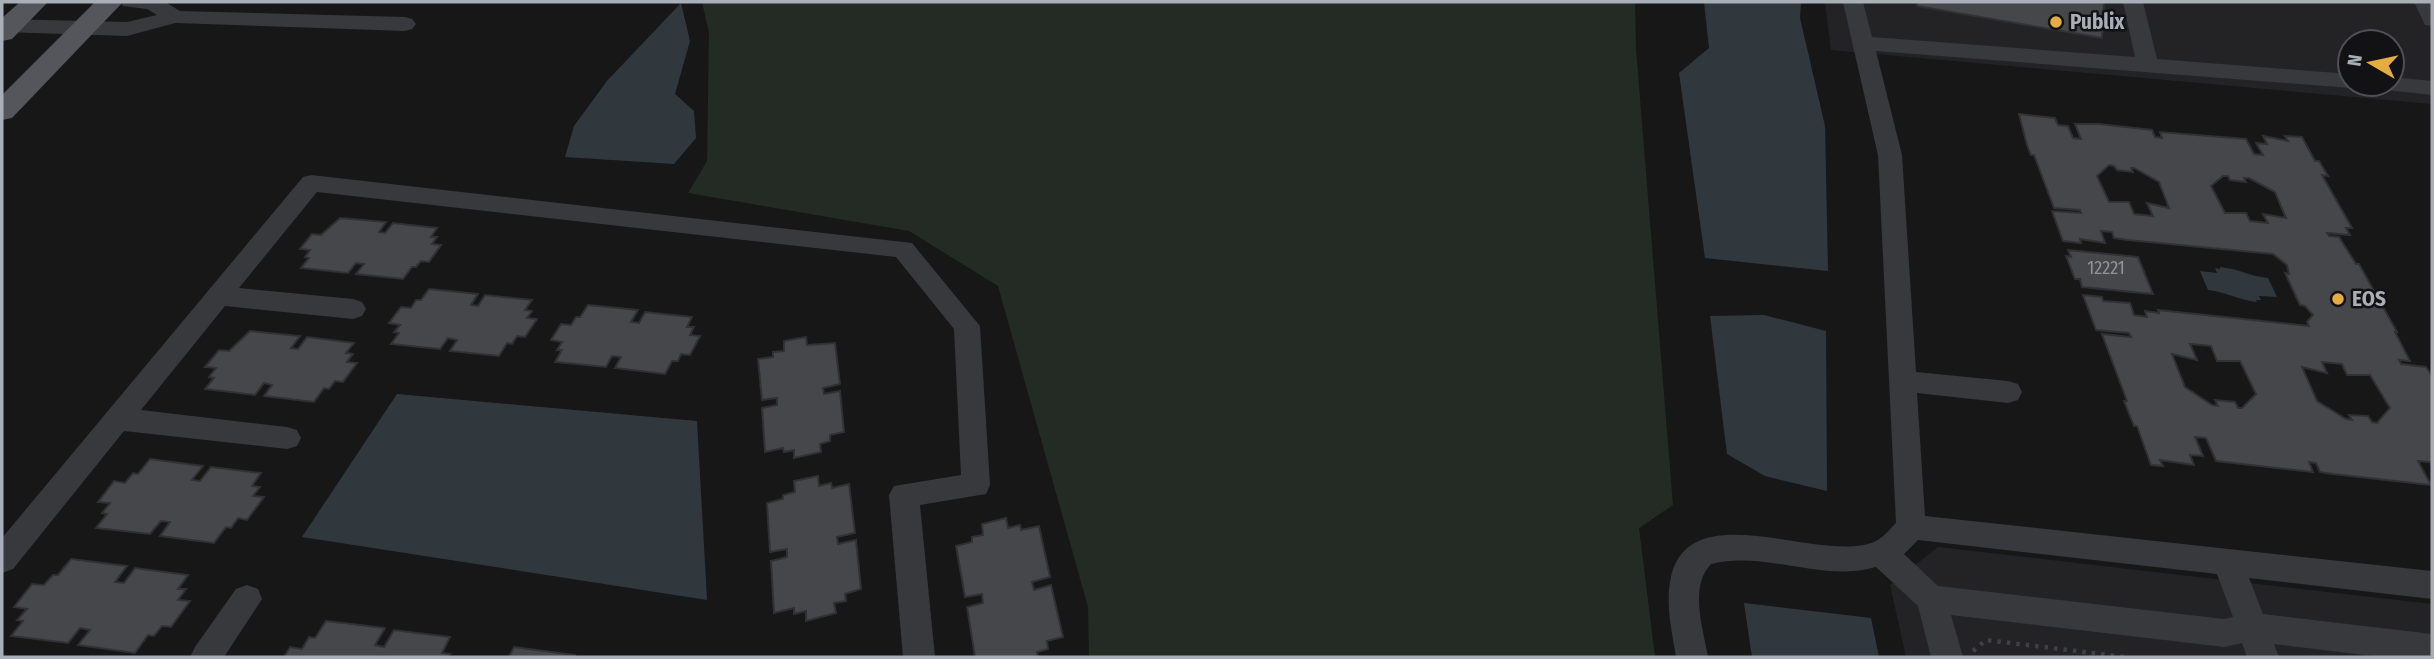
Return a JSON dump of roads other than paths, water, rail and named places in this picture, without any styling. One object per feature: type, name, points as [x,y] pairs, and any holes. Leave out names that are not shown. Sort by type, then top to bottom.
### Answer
[{"type":"main road","points":[[4,29],[35,2]]},
{"type":"main road","points":[[2,111],[110,2]]},
{"type":"street","points":[[130,2],[152,3],[175,17]]},
{"type":"street","points":[[1853,2],[1890,155],[1911,527]]},
{"type":"street","points":[[2133,2],[2148,66]]},
{"type":"street","points":[[2424,2],[2432,20]]},
{"type":"street","points":[[4,29],[127,29],[175,17],[405,24]]},
{"type":"street","points":[[1862,43],[2336,80]]},
{"type":"street","points":[[2406,86],[2432,88]]},
{"type":"street","points":[[2,559],[312,183],[903,249],[967,326],[976,485],[904,495],[919,657]]},
{"type":"street","points":[[219,296],[353,309]]},
{"type":"street","points":[[1901,381],[2008,391]]},
{"type":"street","points":[[118,419],[287,438]]},
{"type":"street","points":[[1692,657],[1684,595],[1689,566],[1708,549],[1735,547],[1837,560],[1864,558],[1882,552],[1911,527],[2432,585]]},
{"type":"street","points":[[206,657],[247,599]]},
{"type":"street","points":[[1931,600],[2224,633],[2251,627],[2432,649]]},
{"type":"lane","points":[[1882,552],[1931,600],[1937,613],[1947,657]]},
{"type":"lane","points":[[2228,562],[2263,657]]},
{"type":"place","name":"Publix","points":[[2056,22]]},
{"type":"place","name":"EOS","points":[[2338,299]]}]
